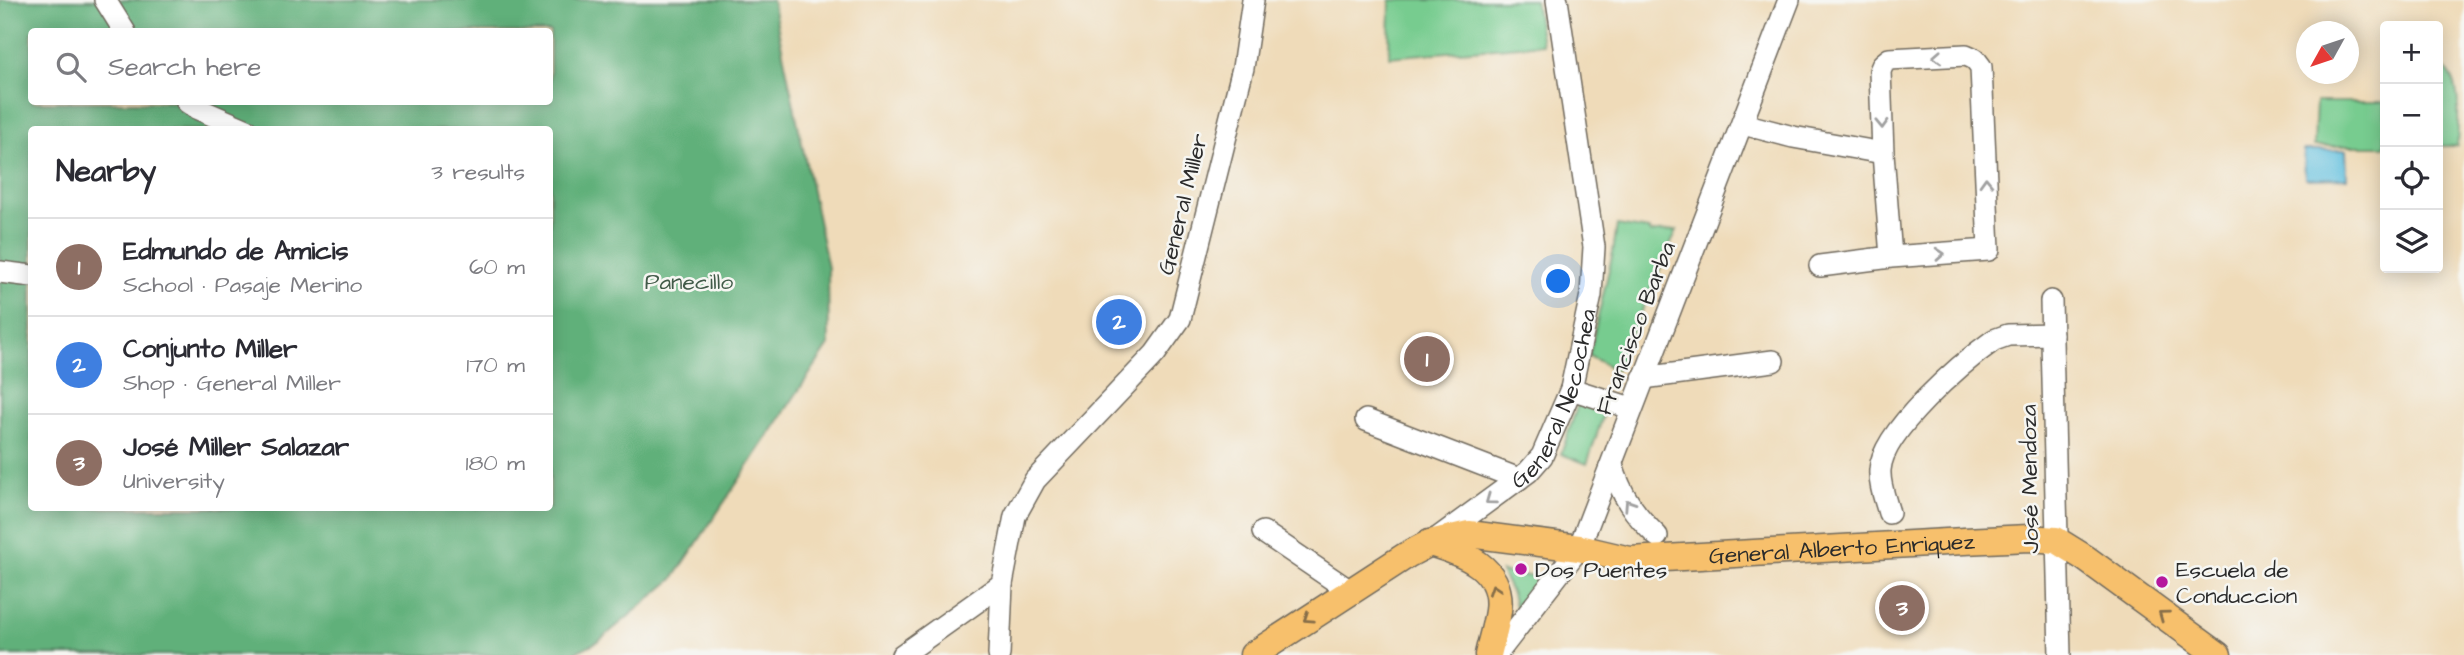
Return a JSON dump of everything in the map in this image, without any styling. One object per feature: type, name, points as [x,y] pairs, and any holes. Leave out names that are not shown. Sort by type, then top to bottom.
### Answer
[{"type":"main road","name":"General Alberto Enriquez","points":[[1430,543],[1469,534],[1579,548],[1630,559],[2029,538],[2056,540],[2085,558],[2218,655]]},
{"type":"main road","name":"General Necochea","points":[[1253,655],[1350,591],[1430,543]]},
{"type":"main road","points":[[1430,543],[1474,559],[1497,589],[1499,610],[1488,655]]},
{"type":"street","points":[[105,0],[122,28]]},
{"type":"street","name":"General Miller","points":[[999,655],[1002,584],[1015,516],[1035,480],[1155,354],[1180,319],[1243,68],[1253,0]]},
{"type":"street","name":"General Necochea","points":[[1430,543],[1519,479],[1542,456],[1571,389],[1591,295],[1594,247],[1557,0]]},
{"type":"street","name":"Francisco Barba","points":[[1496,655],[1579,548],[1788,0]]},
{"type":"street","points":[[1820,266],[1891,257],[1989,250],[1981,67],[1966,55],[1889,59],[1880,71],[1891,257]]},
{"type":"street","points":[[192,105],[238,126]]},
{"type":"street","points":[[1742,124],[1793,137],[1883,153]]},
{"type":"street","points":[[0,272],[28,276]]},
{"type":"street","name":"José Mendoza","points":[[2051,301],[2060,655]]},
{"type":"street","points":[[1889,513],[1880,468],[1894,437],[1910,416],[1994,340],[2008,335],[2052,334]]},
{"type":"street","points":[[1643,378],[1773,361]]},
{"type":"street","points":[[1571,389],[1631,408]]},
{"type":"street","points":[[1366,420],[1519,479]]},
{"type":"street","points":[[1612,465],[1625,500],[1637,517],[1657,536]]},
{"type":"street","points":[[1263,532],[1350,591]]},
{"type":"street","points":[[902,655],[1002,584]]},
{"type":"green space","name":"Panecillo","points":[[0,0],[772,0],[828,268],[829,345],[673,579],[599,641],[570,655],[0,655]]},
{"type":"green space","points":[[1390,0],[1535,0],[1542,44],[1389,57]]},
{"type":"green space","points":[[2443,68],[2452,78],[2456,88],[2457,146],[2443,146]]},
{"type":"green space","points":[[2316,102],[2380,102],[2380,146],[2314,146]]},
{"type":"green space","points":[[1617,225],[1650,230],[1650,233],[1677,230],[1616,370],[1589,356]]},
{"type":"green space","points":[[1578,404],[1604,413],[1587,464],[1561,454]]},
{"type":"green space","points":[[1501,572],[1541,578],[1517,614],[1512,594]]},
{"type":"water","points":[[2304,150],[2346,150],[2347,178],[2305,179]]},
{"type":"place","name":"Conjunto Miller","points":[[1119,322]]},
{"type":"place","name":"Edmundo de Amicis","points":[[1427,359]]},
{"type":"place","name":"Dos Puentes","points":[[1521,569]]},
{"type":"place","name":"Escuela de Conduccion","points":[[2162,582]]},
{"type":"place","name":"José Miller Salazar","points":[[1902,608]]}]
